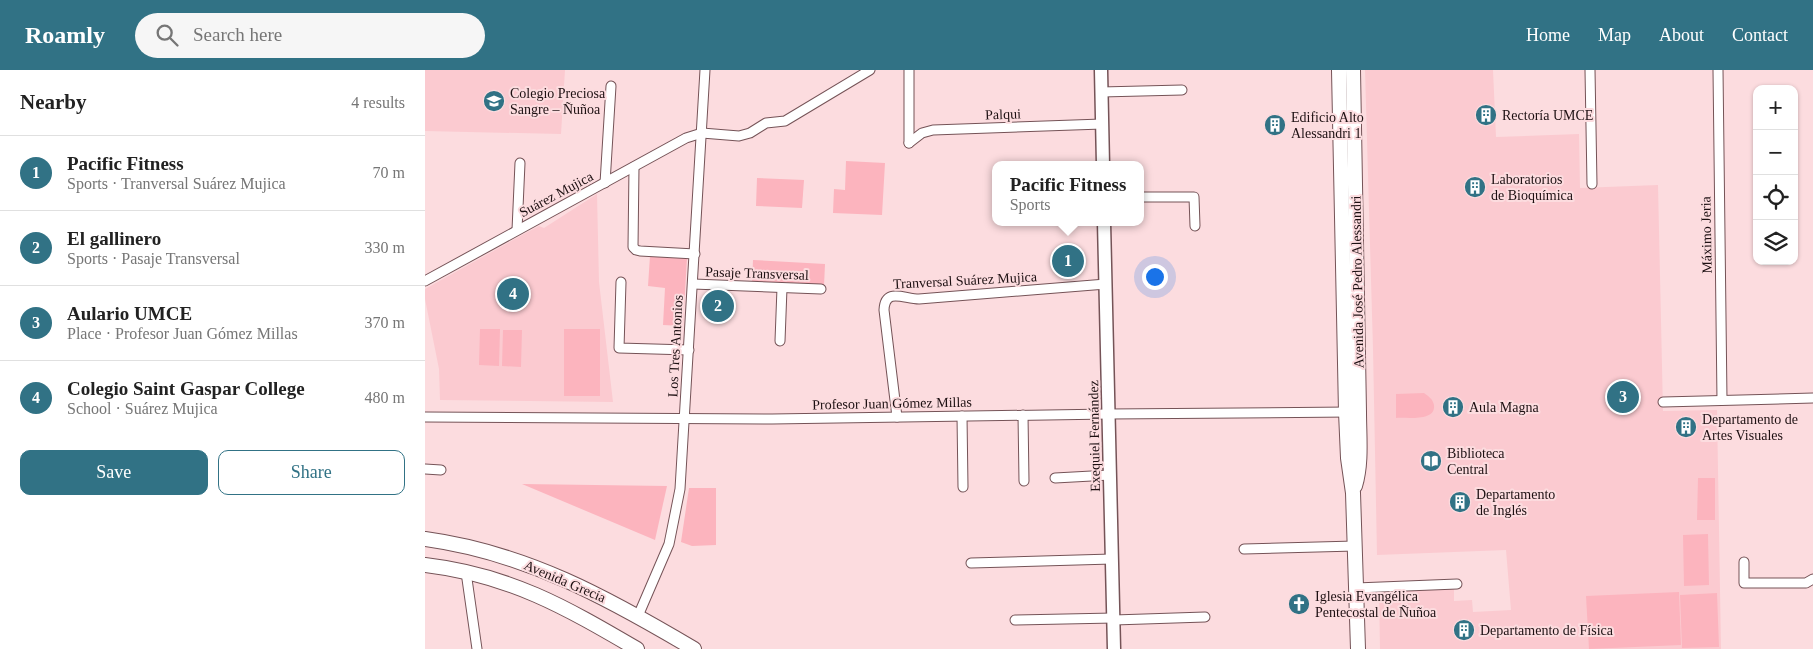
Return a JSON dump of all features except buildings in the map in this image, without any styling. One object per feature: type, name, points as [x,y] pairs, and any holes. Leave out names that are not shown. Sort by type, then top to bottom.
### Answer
[{"type":"main road","name":"Avenida José Pedro Alessandri","points":[[1339,70],[1353,412]]},
{"type":"main road","name":"Avenida José Pedro Alessandri","points":[[1353,70],[1353,412],[1348,458],[1353,493],[1358,649]]},
{"type":"main road","name":"Avenida Grecia","points":[[425,539],[473,548],[546,571],[588,589],[694,649]]},
{"type":"main road","name":"Avenida Grecia","points":[[425,565],[499,580],[549,600],[637,649]]},
{"type":"street","name":"Los Tres Antonios","points":[[638,616],[657,574],[672,530],[680,489],[705,70]]},
{"type":"street","points":[[702,133],[739,136],[750,133],[766,123],[785,120],[870,70]]},
{"type":"street","name":"Palqui","points":[[909,70],[909,143],[922,134],[933,130],[1102,124]]},
{"type":"street","points":[[1101,70],[1103,161]]},
{"type":"street","points":[[1590,70],[1592,184]]},
{"type":"street","name":"Máximo Jeria","points":[[1718,70],[1722,400]]},
{"type":"street","points":[[605,183],[611,86]]},
{"type":"street","points":[[1101,92],[1182,90]]},
{"type":"street","name":"Suárez Mujica","points":[[425,281],[686,138],[702,133]]},
{"type":"street","points":[[517,230],[520,163]]},
{"type":"street","points":[[634,167],[633,247],[640,251],[695,254]]},
{"type":"street","points":[[1144,197],[1194,197],[1195,226]]},
{"type":"street","name":"Exequiel Fernández","points":[[1104,226],[1115,649]]},
{"type":"street","points":[[621,282],[619,348],[689,350]]},
{"type":"street","name":"Pasaje Transversal","points":[[693,284],[821,289]]},
{"type":"street","name":"Tranversal Suárez Mujica","points":[[897,417],[884,310],[884,302],[887,299],[895,296],[919,299],[1106,284]]},
{"type":"street","points":[[780,341],[782,288]]},
{"type":"street","points":[[1663,402],[1813,398]]},
{"type":"street","name":"Profesor Juan Gómez Millas","points":[[425,417],[897,417],[1353,412]]},
{"type":"street","points":[[1023,415],[1024,481]]},
{"type":"street","points":[[961,416],[963,487]]},
{"type":"street","points":[[425,470],[441,470]]},
{"type":"street","points":[[1055,478],[1110,475]]},
{"type":"street","points":[[1243,549],[1355,546]]},
{"type":"street","points":[[971,564],[1112,559]]},
{"type":"street","points":[[1744,562],[1744,583],[1806,583],[1813,579]]},
{"type":"street","points":[[466,572],[477,649]]},
{"type":"street","points":[[1356,588],[1457,584]]},
{"type":"street","points":[[1015,620],[1205,617]]},
{"type":"shaded area","name":"Colegio Preciosa Sangre – Ñuñoa","points":[[425,70],[565,70],[561,134],[425,131]]},
{"type":"shaded area","points":[[1365,70],[1493,70],[1496,137],[1579,134],[1580,188],[1658,185],[1663,411],[1717,410],[1721,649],[1380,649],[1379,590],[1454,587],[1454,601],[1472,600],[1473,612],[1511,610],[1506,550],[1377,555]]},
{"type":"shaded area","points":[[846,161],[885,163],[882,215],[833,213],[834,189],[845,190]]},
{"type":"shaded area","points":[[757,178],[804,180],[802,208],[756,206]]},
{"type":"shaded area","points":[[597,194],[599,282],[613,402],[440,400],[439,369],[425,299],[425,289],[539,226],[544,228]]},
{"type":"shaded area","points":[[650,256],[687,258],[683,326],[663,325],[665,288],[648,286]]},
{"type":"shaded area","points":[[753,260],[825,264],[824,286],[752,283]]},
{"type":"shaded area","points":[[480,329],[500,329],[499,366],[479,365]]},
{"type":"shaded area","points":[[564,329],[600,329],[600,396],[564,396]]},
{"type":"shaded area","points":[[503,330],[522,330],[521,367],[502,366]]},
{"type":"shaded area","points":[[1424,393],[1434,405],[1430,414],[1420,418],[1396,418],[1396,394]]},
{"type":"shaded area","points":[[1698,478],[1715,478],[1715,520],[1697,520]]},
{"type":"shaded area","points":[[522,484],[667,486],[655,540]]},
{"type":"shaded area","points":[[689,488],[716,488],[716,545],[692,546],[681,542]]},
{"type":"shaded area","points":[[1708,534],[1709,585],[1684,586],[1683,535]]},
{"type":"shaded area","points":[[1679,592],[1681,645],[1589,649],[1586,596]]},
{"type":"shaded area","points":[[1717,593],[1719,647],[1682,648],[1680,595]]},
{"type":"place","name":"Colegio Preciosa Sangre – Ñuñoa","points":[[494,101]]},
{"type":"place","name":"Rectoría UMCE","points":[[1486,115]]},
{"type":"place","name":"Edificio Alto Alessandri 1","points":[[1275,125]]},
{"type":"place","name":"Laboratorios de Bioquímica","points":[[1475,187]]},
{"type":"place","name":"Pacific Fitness","points":[[1068,261]]},
{"type":"place","name":"Colegio Saint Gaspar College","points":[[513,294]]},
{"type":"place","name":"El gallinero","points":[[718,306]]},
{"type":"place","name":"Aulario UMCE","points":[[1623,397]]},
{"type":"place","name":"Aula Magna","points":[[1453,407]]},
{"type":"place","name":"Departamento de Artes Visuales","points":[[1686,427]]},
{"type":"place","name":"Biblioteca Central","points":[[1431,461]]},
{"type":"place","name":"Departamento de Inglés","points":[[1460,502]]},
{"type":"place","name":"Iglesia Evangélica Pentecostal de Ñuñoa","points":[[1299,604]]},
{"type":"place","name":"Departamento de Física","points":[[1464,630]]}]
